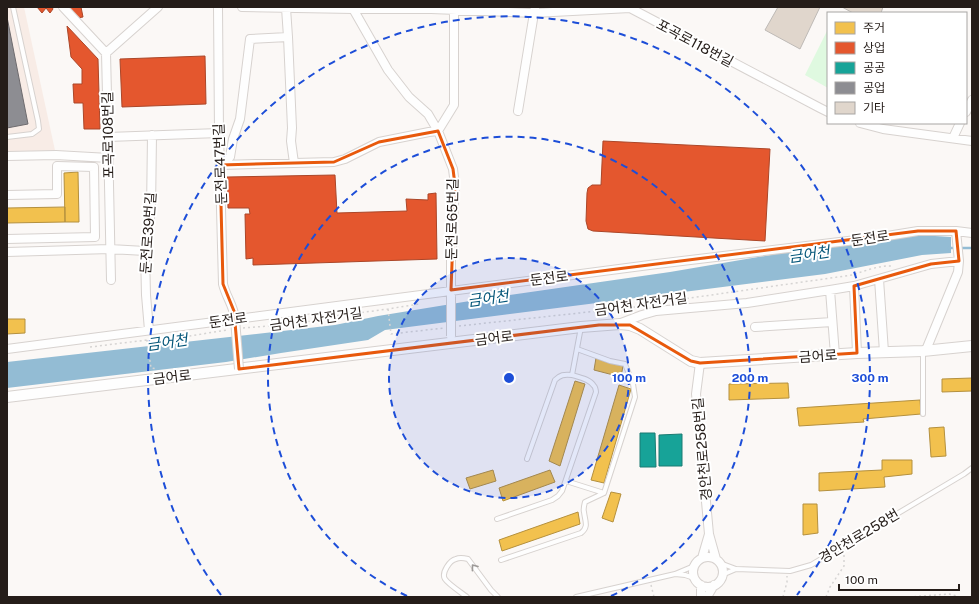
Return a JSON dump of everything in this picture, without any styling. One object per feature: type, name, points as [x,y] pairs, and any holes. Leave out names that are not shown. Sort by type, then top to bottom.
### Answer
[{"type":"street","points":[[63,7],[106,53],[158,7]]},
{"type":"street","name":"둔전로47번길","points":[[218,7],[219,134],[223,284],[234,311],[239,369]]},
{"type":"street","name":"포곡로118번길","points":[[242,7],[430,8],[454,10],[628,8],[827,112]]},
{"type":"street","points":[[286,8],[292,128],[291,141],[294,163]]},
{"type":"street","name":"둔전로65번길","points":[[353,8],[388,70],[409,98],[428,114],[438,131],[453,169],[455,185],[451,261],[451,340]]},
{"type":"street","points":[[220,165],[334,162],[345,159],[379,142],[438,131],[454,105],[454,10]]},
{"type":"street","points":[[518,111],[534,10]]},
{"type":"street","points":[[220,165],[230,157],[240,119],[250,39],[288,37]]},
{"type":"street","name":"포곡로108번길","points":[[106,53],[111,280]]},
{"type":"street","points":[[967,110],[972,100]]},
{"type":"street","points":[[864,124],[883,129],[972,141]]},
{"type":"street","points":[[953,138],[960,124]]},
{"type":"street","points":[[108,137],[219,134]]},
{"type":"street","name":"둔전로39번길","points":[[149,330],[146,295],[145,251],[151,210],[152,135]]},
{"type":"street","points":[[7,156],[56,155],[109,158]]},
{"type":"street","points":[[7,194],[57,194],[57,166],[94,167],[95,238],[7,238]]},
{"type":"street","name":"둔전로","points":[[7,349],[430,293],[451,294],[658,264],[881,237],[918,230],[972,233]]},
{"type":"street","points":[[924,350],[958,272],[959,261],[956,231]]},
{"type":"street","points":[[7,252],[110,249],[145,251]]},
{"type":"street","points":[[620,324],[656,311],[747,303],[830,290],[854,286],[931,264],[959,261]]},
{"type":"street","points":[[879,279],[884,352]]},
{"type":"street","points":[[854,286],[857,353]]},
{"type":"street","points":[[830,290],[835,355]]},
{"type":"street","points":[[755,327],[832,322]]},
{"type":"street","name":"금어로","points":[[7,397],[239,369],[451,340],[620,324],[640,329],[691,362],[700,363],[972,346]]},
{"type":"street","name":"경안천로258번길","points":[[700,363],[696,394],[709,534]]},
{"type":"street","points":[[702,558],[709,534]]},
{"type":"street","points":[[709,534],[723,572],[720,581],[711,587],[706,587],[697,582],[693,573],[694,566],[698,560],[707,556],[718,561]]},
{"type":"street","points":[[701,585],[701,597]]},
{"type":"street","points":[[707,597],[714,585]]},
{"type":"lane","points":[[7,137],[32,134],[39,129],[13,7]]},
{"type":"lane","points":[[572,375],[581,327]]},
{"type":"lane","points":[[501,560],[585,530],[586,525],[583,510],[585,502],[604,493],[635,397],[633,384],[625,364],[610,361],[577,349]]},
{"type":"lane","points":[[923,414],[924,350]]},
{"type":"lane","points":[[497,519],[552,500],[562,491],[596,392],[594,386],[590,382],[566,374],[559,376],[554,380],[527,459]]},
{"type":"lane","name":"경안천로258번","points":[[736,569],[790,571],[811,565],[972,468]]},
{"type":"lane","points":[[566,481],[604,493]]},
{"type":"lane","points":[[467,597],[445,580],[445,570],[452,560],[457,558],[468,559],[498,597]]},
{"type":"lane","points":[[718,561],[736,569]]},
{"type":"lane","points":[[576,597],[675,574],[694,566]]},
{"type":"lane","points":[[722,576],[736,569]]},
{"type":"lane","points":[[675,574],[694,578]]},
{"type":"path","name":"금어천 자전거길","points":[[659,302],[852,275],[876,267],[894,266]]},
{"type":"path","name":"금어천 자전거길","points":[[238,329],[295,324],[336,316],[417,305],[425,302],[430,293]]},
{"type":"path","name":"금어천 자전거길","points":[[453,327],[636,307],[651,304]]},
{"type":"path","points":[[388,309],[391,334],[446,328]]},
{"type":"path","points":[[87,347],[177,338],[232,330]]},
{"type":"path","points":[[147,340],[151,368],[158,370]]},
{"type":"path","points":[[826,597],[830,587],[844,566],[844,545]]},
{"type":"path","points":[[783,597],[787,582],[786,570]]},
{"type":"path","points":[[650,580],[654,597]]},
{"type":"path","points":[[909,597],[948,594],[960,597]]},
{"type":"highlighted area","points":[[438,131],[453,169],[455,185],[451,290],[918,231],[956,231],[959,261],[931,264],[854,286],[857,353],[700,363],[691,361],[630,325],[599,325],[239,369],[234,311],[223,284],[220,165],[334,162],[379,142]]},
{"type":"shaded area","points":[[7,7],[24,7],[56,155],[7,156]]},
{"type":"green space","points":[[827,31],[827,87],[805,75]]},
{"type":"water","name":"금어천","points":[[919,235],[951,237],[951,253],[922,255],[825,274],[385,330],[368,340],[226,362],[7,388],[7,362],[335,325],[378,316],[482,299],[670,272],[782,253]]},
{"type":"building: 주거","points":[[78,172],[79,222],[65,222],[64,173]]},
{"type":"building: 주거","points":[[65,207],[65,222],[7,223],[7,208]]},
{"type":"building: 주거","points":[[7,319],[25,319],[25,333],[7,334]]},
{"type":"building: 주거","points":[[596,358],[623,366],[621,377],[594,370]]},
{"type":"building: 주거","points":[[972,378],[972,391],[942,392],[942,379]]},
{"type":"building: 주거","points":[[575,381],[585,384],[560,466],[549,461]]},
{"type":"building: 주거","points":[[788,383],[789,398],[729,400],[729,384]]},
{"type":"building: 주거","points":[[619,385],[631,389],[604,483],[591,480]]},
{"type":"building: 주거","points":[[920,400],[921,414],[863,419],[864,422],[799,426],[797,408]]},
{"type":"building: 주거","points":[[944,427],[946,456],[931,457],[929,428]]},
{"type":"building: 주거","points":[[882,460],[912,460],[912,474],[884,477],[885,487],[819,491],[819,473],[882,470]]},
{"type":"building: 주거","points":[[493,470],[496,481],[470,489],[466,478]]},
{"type":"building: 주거","points":[[550,470],[555,482],[503,501],[499,488]]},
{"type":"building: 주거","points":[[611,492],[621,494],[613,522],[602,518]]},
{"type":"building: 주거","points":[[803,504],[817,504],[818,533],[803,535]]},
{"type":"building: 주거","points":[[578,512],[580,524],[502,551],[499,540]]},
{"type":"building: 상업","points":[[37,7],[52,7],[53,9],[50,13],[46,8],[42,13]]},
{"type":"building: 상업","points":[[69,7],[81,7],[83,17],[77,18]]},
{"type":"building: 상업","points":[[67,26],[98,59],[100,129],[84,129],[83,103],[74,103],[73,84],[82,84],[82,69],[71,57]]},
{"type":"building: 상업","points":[[205,56],[206,104],[122,107],[120,59]]},
{"type":"building: 상업","points":[[603,141],[770,149],[765,241],[593,231],[588,229],[586,221],[587,193],[588,188],[592,185],[601,185]]},
{"type":"building: 상업","points":[[335,175],[337,213],[407,211],[406,199],[428,200],[428,194],[436,193],[437,259],[253,265],[253,258],[246,259],[245,214],[250,214],[249,208],[228,208],[227,177]]},
{"type":"building: 공공","points":[[640,433],[655,433],[656,467],[640,467]]},
{"type":"building: 공공","points":[[682,434],[682,466],[659,466],[659,435]]},
{"type":"building: 공업","points":[[7,17],[28,124],[7,128]]},
{"type":"building: 기타","points":[[778,7],[820,7],[800,49],[765,30]]},
{"type":"building: 기타","points":[[842,7],[883,7],[881,12],[851,12]]},
{"type":"waterway","name":"금어천","points":[[949,248],[972,248]]}]
